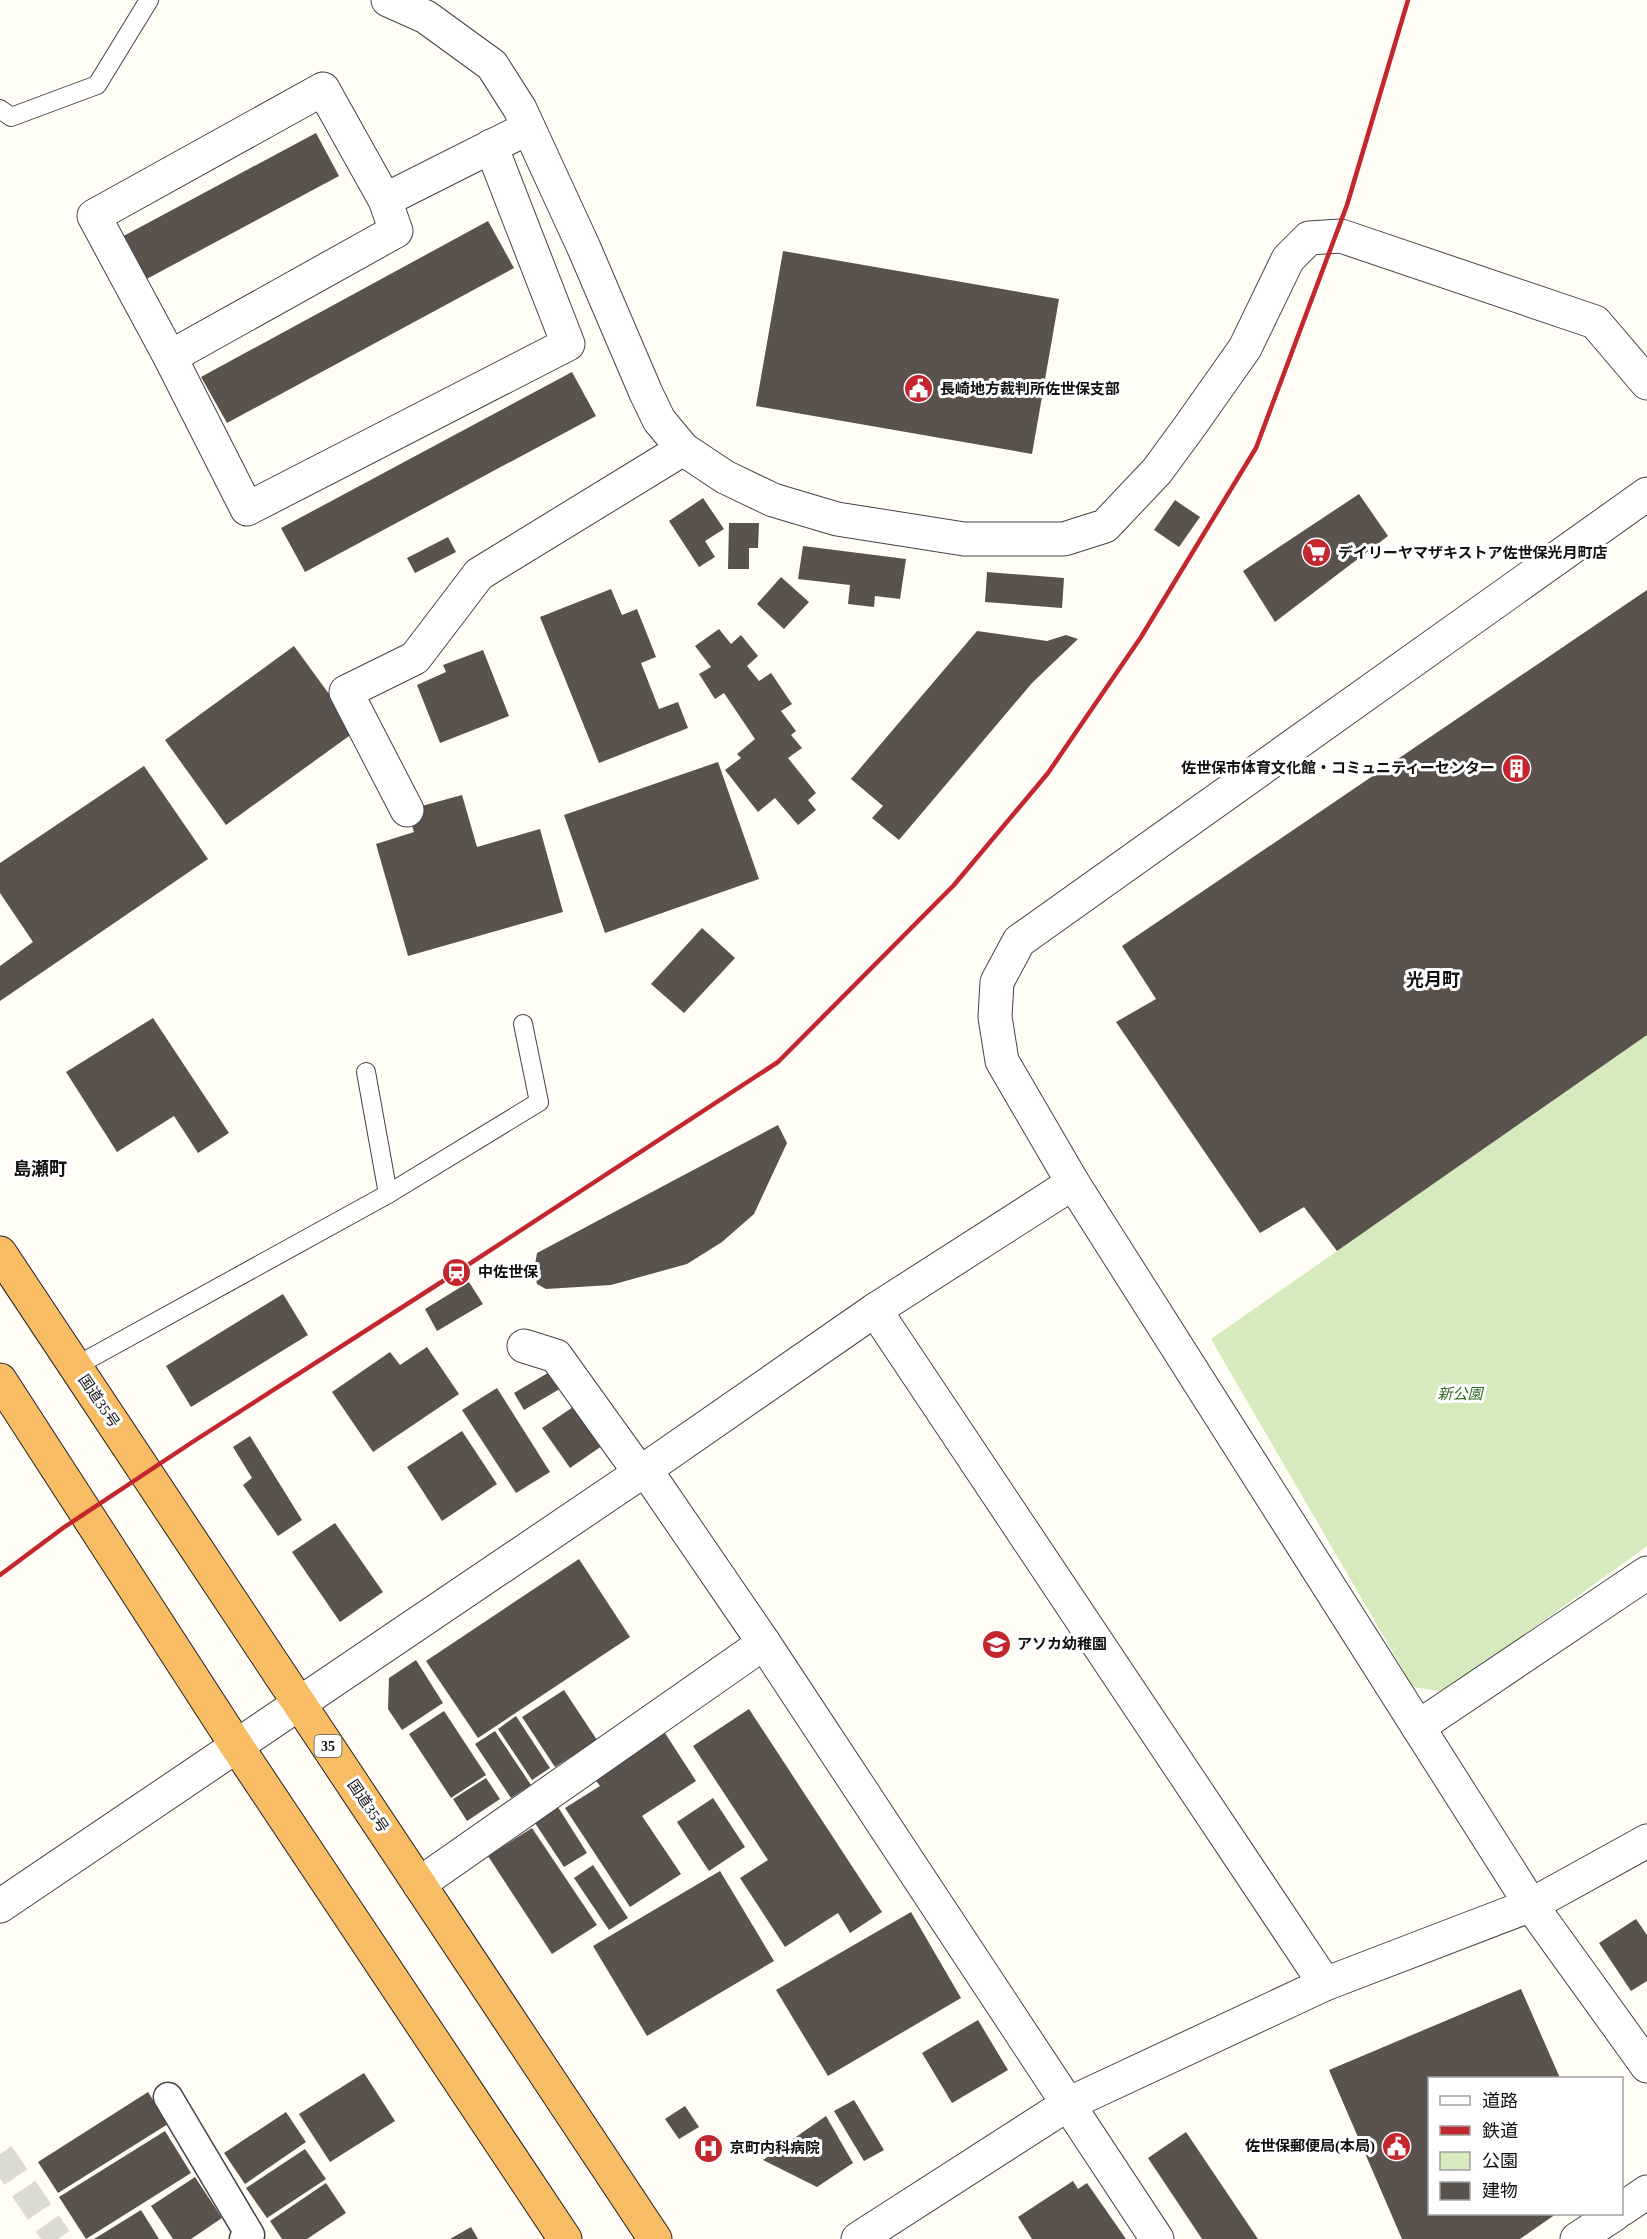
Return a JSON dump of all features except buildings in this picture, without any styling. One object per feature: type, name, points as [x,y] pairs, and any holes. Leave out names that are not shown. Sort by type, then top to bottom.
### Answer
[{"type":"highway","name":"国道35号","points":[[0,1253],[655,2239]]},
{"type":"highway","points":[[0,1380],[236,1745],[565,2239]]},
{"type":"street","points":[[388,0],[426,17],[492,65],[520,110],[584,248],[659,420],[683,449],[725,477],[773,501],[837,519],[964,539],[1064,539],[1105,526],[1157,471],[1245,348],[1288,259],[1309,238],[1341,236],[1595,321],[1647,383]]},
{"type":"street","points":[[170,357],[396,231],[385,200],[323,89],[94,216],[170,357],[247,509],[568,344],[491,146]]},
{"type":"street","points":[[385,200],[528,128]]},
{"type":"street","points":[[407,810],[346,692],[415,658],[479,574],[683,449]]},
{"type":"street","points":[[1647,494],[1019,941],[997,982],[995,1017],[1002,1061],[1073,1183],[1531,1905],[1647,2066]]},
{"type":"street","points":[[0,1906],[642,1471],[875,1310],[1073,1183]]},
{"type":"street","points":[[875,1310],[1324,1983]]},
{"type":"street","points":[[524,1346],[556,1356],[642,1471],[764,1643],[1157,2239]]},
{"type":"street","points":[[1418,1727],[1647,1573]]},
{"type":"street","points":[[419,1884],[764,1643]]},
{"type":"street","points":[[858,2239],[1068,2104],[1324,1983],[1531,1905],[1647,1841]]},
{"type":"street","points":[[168,2097],[250,2235],[244,2239]]},
{"type":"street","points":[[1623,2208],[1647,2192]]},
{"type":"street","points":[[1577,2239],[1613,2215]]},
{"type":"lane","points":[[0,109],[11,117],[97,85],[149,0]]},
{"type":"lane","points":[[76,1366],[388,1194],[539,1102],[524,1024]]},
{"type":"lane","points":[[366,1072],[388,1194]]},
{"type":"green space","name":"新公園","points":[[1647,1035],[1647,1546],[1445,1692],[1413,1687],[1211,1339]]},
{"type":"tunnel","points":[[0,2154],[58,2239]]},
{"type":"railway","points":[[0,1575],[63,1528],[194,1441],[778,1062],[954,885],[1048,773],[1141,637],[1256,448],[1347,205],[1408,0]]},
{"type":"place","name":"長崎地方裁判所佐世保支部","points":[[919,389]]},
{"type":"place","name":"デイリーヤマザキストア佐世保光月町店","points":[[1317,553]]},
{"type":"place","name":"佐世保市体育文化館・コミュニティーセンター","points":[[1516,768]]},
{"type":"place","name":"中佐世保","points":[[457,1272]]},
{"type":"place","name":"アソカ幼稚園","points":[[996,1644]]},
{"type":"place","name":"佐世保郵便局(本局)","points":[[1396,2146]]},
{"type":"place","name":"京町内科病院","points":[[709,2148]]},
{"type":"district","name":"光月町","points":[[1433,980]]},
{"type":"district","name":"島瀬町","points":[[40,1169]]}]
